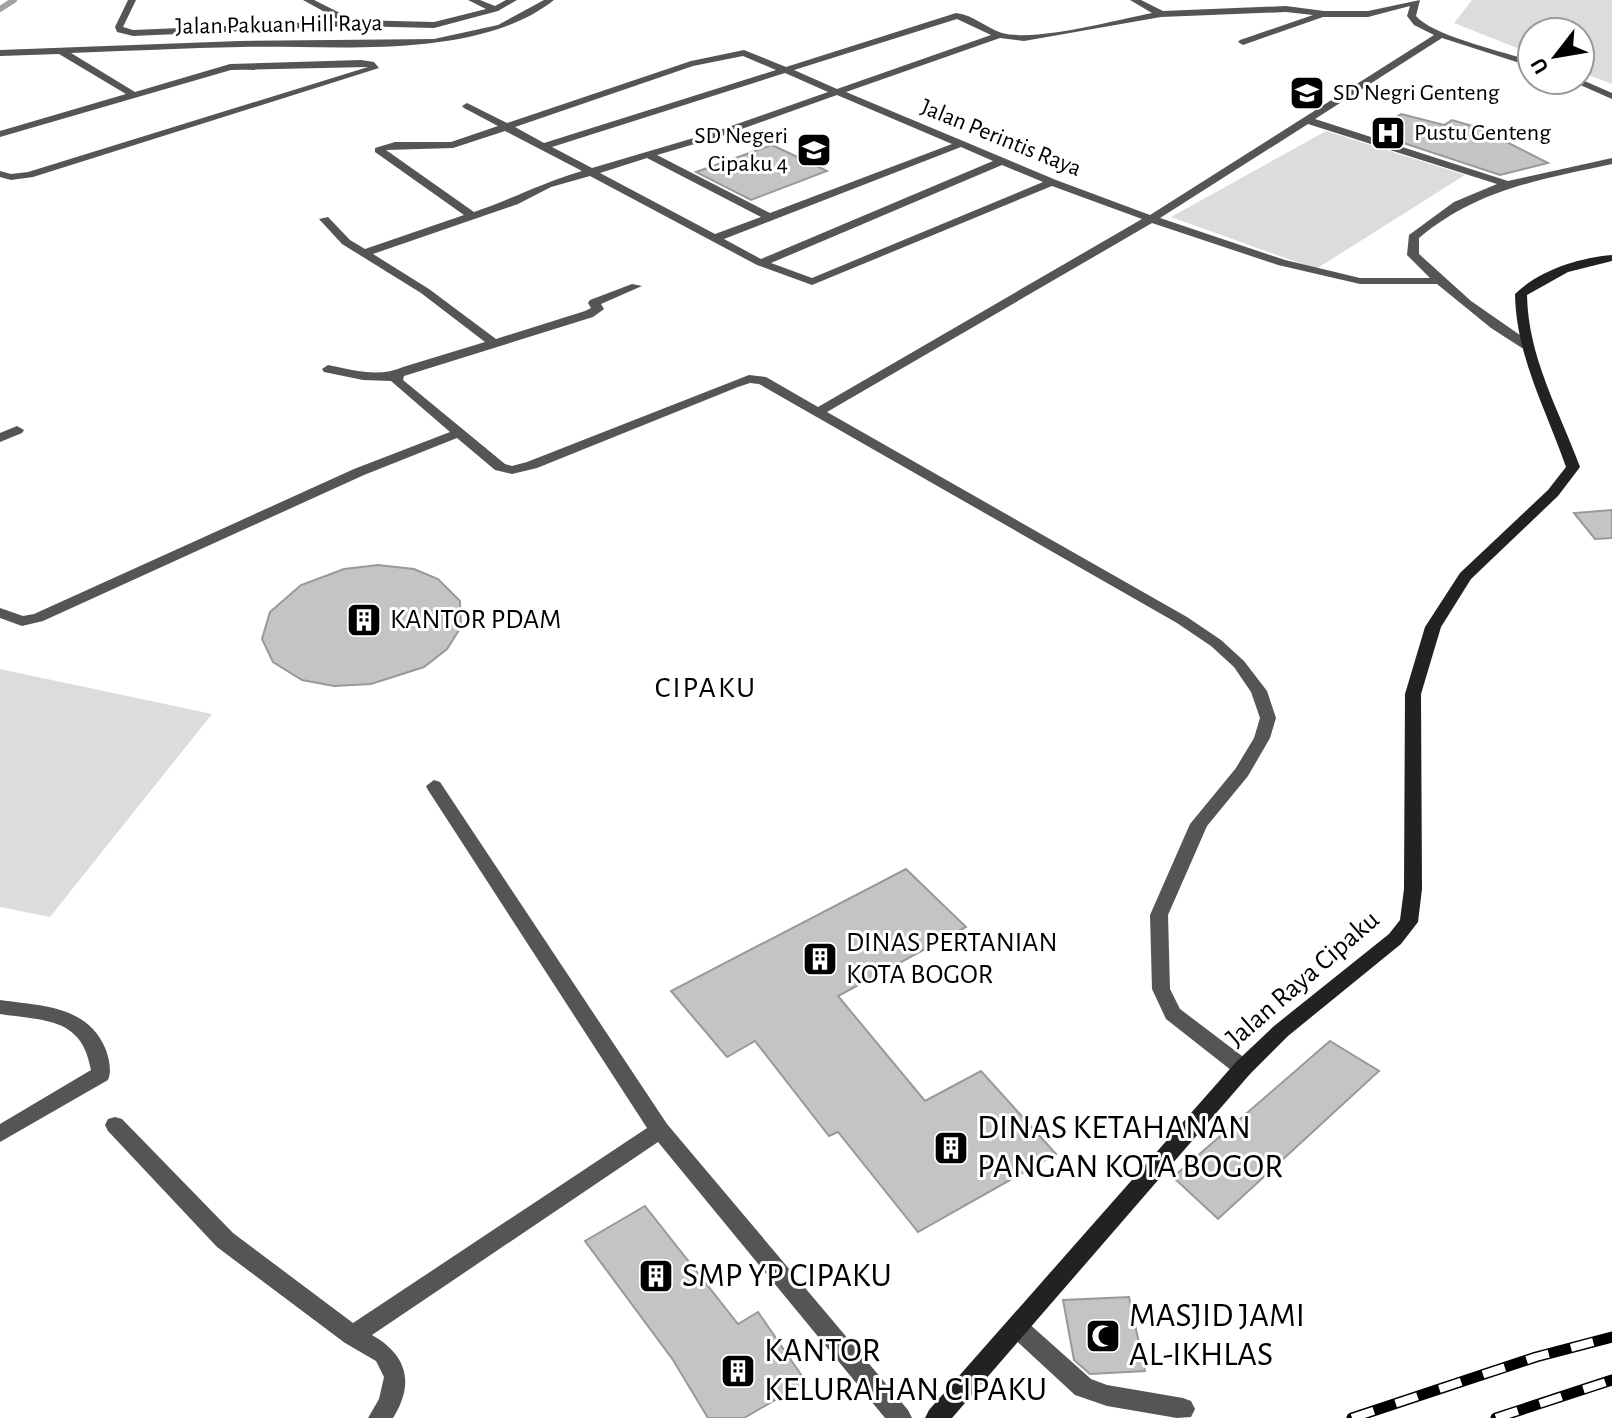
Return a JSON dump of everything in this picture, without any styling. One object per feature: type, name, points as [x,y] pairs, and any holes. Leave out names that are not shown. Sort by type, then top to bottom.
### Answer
[{"type":"street","points":[[132,0],[119,27],[126,33],[352,23],[434,25],[495,9],[513,0]]},
{"type":"street","points":[[307,0],[352,23]]},
{"type":"street","points":[[472,0],[495,9]]},
{"type":"street","name":"Jalan Pakuan Hill Raya","points":[[0,53],[239,44],[434,42],[501,27],[550,0]]},
{"type":"street","points":[[1134,0],[1161,14]]},
{"type":"street","points":[[546,146],[956,16],[965,17],[999,35],[1024,38],[1161,14],[1286,9],[1324,14],[1368,14],[1415,2]]},
{"type":"street","points":[[1415,2],[1411,16],[1417,23],[1441,35],[1516,59]]},
{"type":"street","points":[[1243,42],[1324,14]]},
{"type":"street","points":[[364,253],[528,196],[547,185],[648,155],[999,35]]},
{"type":"street","points":[[816,413],[1151,219],[1441,35]]},
{"type":"street","points":[[61,51],[132,94]]},
{"type":"street","name":"Jalan Perintis Raya","points":[[472,216],[379,150],[392,145],[445,147],[691,64],[732,54],[751,55],[1052,182],[1151,219],[1336,278],[1439,281]]},
{"type":"street","points":[[0,134],[218,69],[255,64],[367,63],[374,68],[29,175],[11,177],[0,174]]},
{"type":"street","points":[[467,106],[761,263],[802,280],[821,280],[1052,182]]},
{"type":"street","points":[[1307,120],[1509,184]]},
{"type":"street","points":[[715,238],[960,144]]},
{"type":"street","points":[[648,155],[770,217]]},
{"type":"street","points":[[761,263],[1002,161]]},
{"type":"street","points":[[1526,345],[1494,327],[1439,281],[1413,255],[1413,237],[1437,215],[1474,194],[1612,161]]},
{"type":"street","points":[[324,219],[346,242],[425,291],[492,342]]},
{"type":"street","points":[[1526,345],[1519,321],[1521,294],[1542,279],[1563,270],[1612,258]]},
{"type":"street","points":[[328,369],[363,376],[396,377],[402,372],[492,342],[589,314],[598,309],[594,303],[636,286]]},
{"type":"street","name":"Jalan Raya Cipaku","points":[[937,1418],[1243,1068],[1281,1031],[1395,939],[1409,922],[1413,889],[1413,694],[1433,627],[1465,576],[1553,493],[1573,467],[1526,345]]},
{"type":"street","points":[[396,377],[500,467],[512,470],[532,465],[749,379],[762,380],[1182,620],[1216,643],[1239,664],[1259,691],[1268,718],[1262,738],[1242,772],[1199,824],[1159,915],[1161,989],[1173,1014],[1243,1068]]},
{"type":"street","points":[[0,438],[17,430]]},
{"type":"street","points":[[0,613],[22,621],[38,618],[359,472],[458,433]]},
{"type":"street","points":[[434,786],[660,1130],[900,1418]]},
{"type":"street","points":[[0,1007],[73,1021],[93,1036],[99,1051],[101,1074],[0,1134]]},
{"type":"street","points":[[115,1125],[225,1240],[353,1336],[384,1354],[395,1377],[390,1402],[380,1418]]},
{"type":"street","points":[[353,1336],[660,1130]]},
{"type":"street","points":[[1018,1328],[1083,1387],[1093,1392],[1166,1403],[1183,1409]]},
{"type":"shaded area","points":[[1472,0],[1612,0],[1612,84],[1596,78],[1596,16],[1516,16],[1516,48],[1454,23]]},
{"type":"shaded area","points":[[1326,131],[1465,175],[1316,269],[1171,217]]},
{"type":"shaded area","points":[[0,669],[212,714],[50,917],[0,907]]},
{"type":"building","points":[[1401,114],[1444,125],[1452,120],[1479,128],[1548,163],[1500,175],[1373,133]]},
{"type":"building","points":[[772,145],[827,171],[751,200],[696,172]]},
{"type":"building","points":[[1612,510],[1612,538],[1595,539],[1574,513]]},
{"type":"building","name":"KANTOR PDAM","points":[[378,565],[414,569],[438,579],[460,601],[461,627],[447,649],[424,667],[371,684],[334,686],[302,680],[273,662],[262,639],[270,612],[301,585],[344,569]]},
{"type":"building","points":[[906,869],[966,927],[838,996],[925,1101],[981,1071],[1056,1154],[918,1232],[838,1132],[829,1136],[755,1041],[727,1057],[671,991]]},
{"type":"building","points":[[1330,1041],[1379,1071],[1218,1219],[1173,1177]]},
{"type":"building","points":[[645,1206],[738,1324],[758,1312],[806,1382],[744,1418],[708,1418],[673,1360],[585,1241]]},
{"type":"building","name":"MASJID JAMI AL-IKHLAS","points":[[1129,1297],[1145,1371],[1090,1374],[1074,1360],[1063,1300]]},
{"type":"waterway","points":[[0,9],[14,0]]},
{"type":"railway","points":[[1352,1418],[1536,1357],[1612,1337]]},
{"type":"railway","points":[[1496,1418],[1612,1380]]},
{"type":"place","name":"SD Negri Genteng","points":[[1307,93]]},
{"type":"place","name":"Pustu Genteng","points":[[1388,133]]},
{"type":"place","name":"SD Negeri Cipaku 4","points":[[814,150]]},
{"type":"place","name":"KANTOR PDAM","points":[[364,620]]},
{"type":"place","name":"DINAS PERTANIAN KOTA BOGOR","points":[[820,959]]},
{"type":"place","name":"DINAS KETAHANAN PANGAN KOTA BOGOR","points":[[951,1148]]},
{"type":"place","name":"SMP YP CIPAKU","points":[[656,1276]]},
{"type":"place","name":"MASJID JAMI AL-IKHLAS","points":[[1103,1336]]},
{"type":"place","name":"KANTOR KELURAHAN CIPAKU","points":[[738,1371]]},
{"type":"district","name":"CIPAKU","points":[[706,688]]}]
